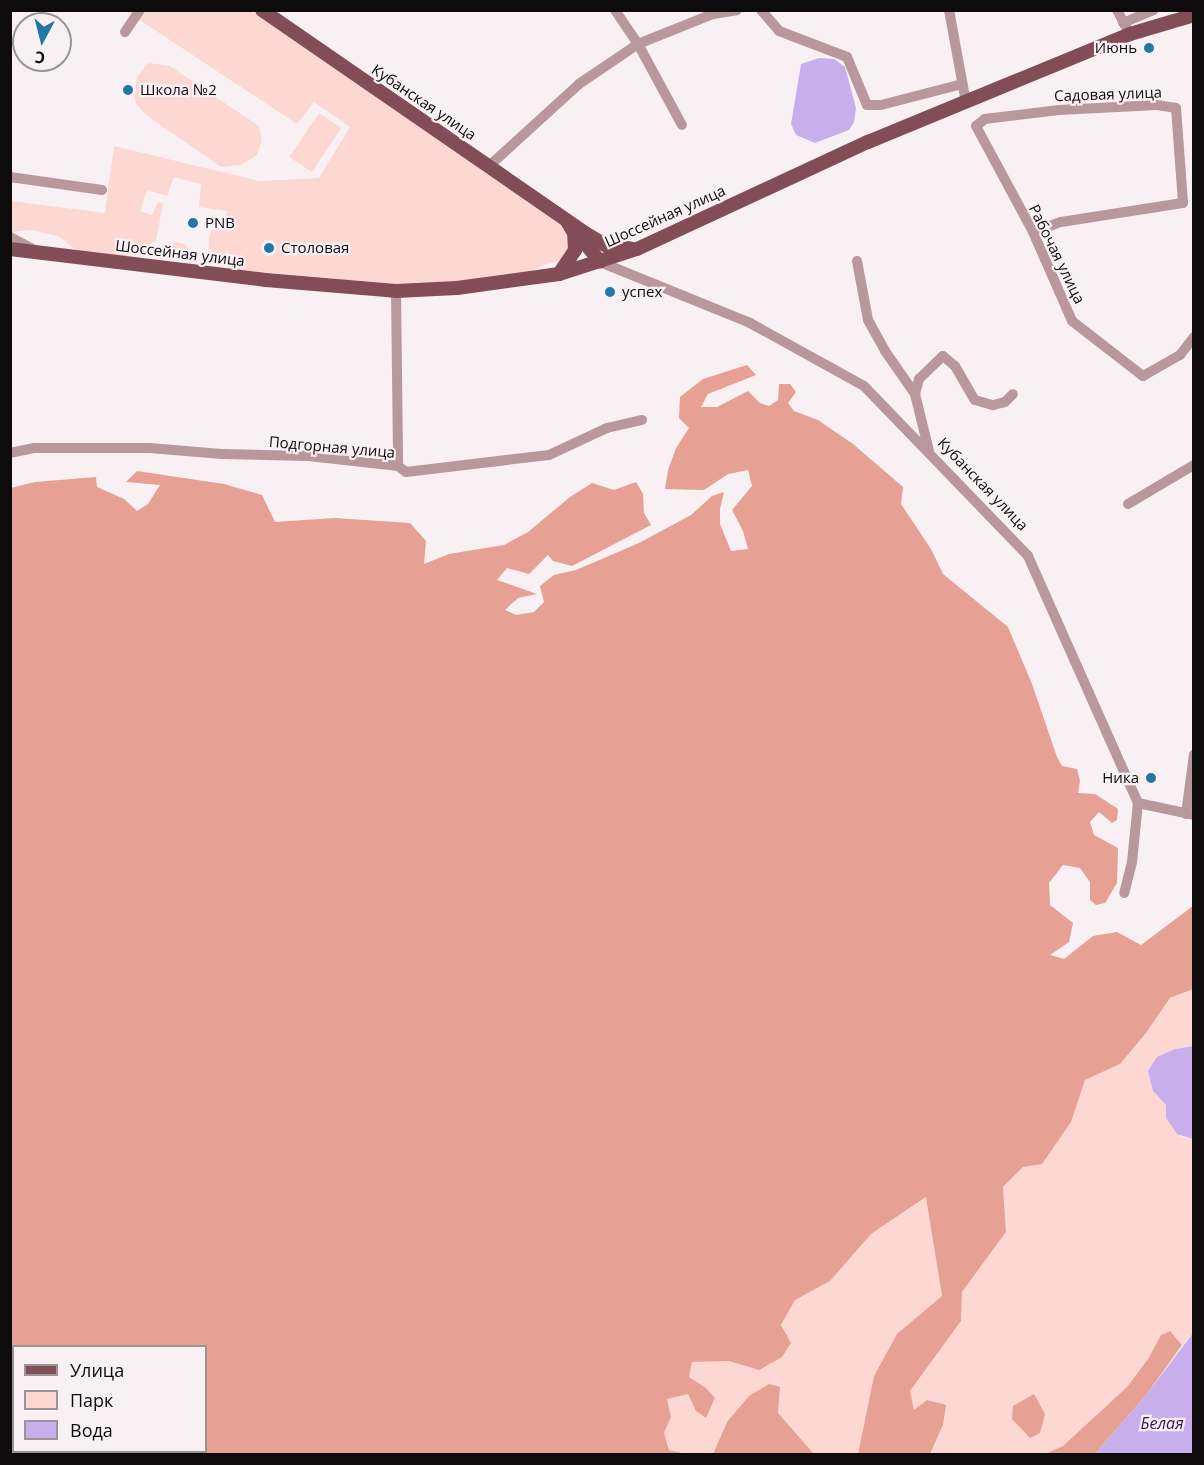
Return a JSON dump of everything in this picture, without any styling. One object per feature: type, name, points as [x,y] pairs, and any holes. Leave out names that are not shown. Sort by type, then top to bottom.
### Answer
[{"type":"main road","name":"Кубанская улица","points":[[262,10],[567,221]]},
{"type":"main road","name":"Шоссейная улица","points":[[10,249],[266,280],[396,291],[457,288],[559,274],[637,249],[868,142],[966,103],[1127,28],[1194,15]]},
{"type":"main road","points":[[567,221],[605,245],[637,249]]},
{"type":"main road","points":[[567,221],[600,262]]},
{"type":"main road","points":[[559,274],[571,260],[575,246],[574,232],[567,221]]},
{"type":"street","points":[[125,32],[140,10]]},
{"type":"street","points":[[615,10],[638,44],[682,125]]},
{"type":"street","points":[[489,165],[579,84],[638,44],[712,14],[737,10]]},
{"type":"street","points":[[761,10],[779,31],[847,57],[867,105],[881,105],[962,84]]},
{"type":"street","points":[[949,10],[966,103]]},
{"type":"street","points":[[1117,10],[1127,28],[1153,10]]},
{"type":"street","name":"Садовая улица","points":[[975,126],[985,119],[1059,110],[1156,105],[1176,108],[1183,203],[1060,222],[1033,232]]},
{"type":"street","name":"Рабочая улица","points":[[975,126],[1033,232],[1072,321],[1143,376],[1180,355],[1194,337]]},
{"type":"street","points":[[10,177],[102,190]]},
{"type":"street","points":[[10,237],[41,253]]},
{"type":"street","points":[[857,261],[874,333],[915,394],[929,451]]},
{"type":"street","name":"Кубанская улица","points":[[600,262],[750,323],[864,386],[1028,556],[1138,803],[1132,862],[1124,893]]},
{"type":"street","points":[[396,291],[398,466]]},
{"type":"street","points":[[915,394],[919,379],[943,356],[955,366],[975,400],[993,405],[1005,402],[1013,394]]},
{"type":"street","name":"Подгорная улица","points":[[10,453],[34,448],[150,448],[222,454],[308,456],[398,466],[406,472],[549,455],[607,428],[642,420]]},
{"type":"street","points":[[1128,504],[1180,476],[1194,465]]},
{"type":"street","points":[[1138,803],[1190,814],[1194,755]]},
{"type":"green space","points":[[126,11],[251,11],[563,224],[572,242],[564,260],[543,265],[528,273],[450,283],[394,284],[237,270],[221,265],[209,249],[209,236],[212,230],[225,230],[227,211],[199,207],[201,184],[174,177],[167,196],[147,190],[140,211],[152,215],[158,202],[163,204],[156,241],[124,257],[79,252],[58,236],[31,230],[13,232],[10,201],[105,213],[114,146],[259,181],[319,178],[350,127],[314,102],[297,124]]},
{"type":"green space","points":[[149,63],[170,66],[259,126],[262,141],[257,155],[241,165],[221,167],[146,115],[136,104],[134,93],[137,77]]},
{"type":"green space","points":[[319,113],[341,128],[312,172],[289,157]]},
{"type":"green space","points":[[175,242],[185,244],[193,257],[164,252]]},
{"type":"green space","points":[[1193,989],[1193,1046],[1175,1049],[1153,1091],[1166,1105],[1166,1118],[1182,1137],[1193,1139],[1193,1333],[1182,1345],[1170,1331],[1161,1335],[1148,1359],[1127,1387],[1063,1446],[1045,1454],[930,1454],[943,1425],[913,1410],[910,1391],[961,1321],[962,1292],[1006,1232],[1003,1187],[1071,1122],[1085,1080],[1120,1064],[1146,1033],[1170,998]]},
{"type":"green space","points":[[927,1197],[942,1297],[897,1334],[874,1376],[858,1454],[814,1454],[778,1413],[780,1387],[727,1422],[713,1454],[686,1454],[669,1450],[664,1433],[671,1417],[666,1399],[688,1394],[696,1411],[706,1418],[715,1398],[706,1388],[689,1377],[692,1362],[729,1361],[759,1370],[794,1300],[830,1281],[871,1234]]},
{"type":"shaded area","points":[[747,365],[756,375],[708,394],[701,407],[717,407],[748,391],[760,403],[769,406],[778,400],[779,384],[790,384],[796,392],[788,403],[794,411],[818,420],[853,444],[903,487],[901,504],[931,549],[943,574],[1008,627],[1032,684],[1057,757],[1062,766],[1077,769],[1080,781],[1078,793],[1095,794],[1118,809],[1117,820],[1112,823],[1099,812],[1090,822],[1094,835],[1118,848],[1117,883],[1105,903],[1096,905],[1090,900],[1090,882],[1080,868],[1063,865],[1049,883],[1050,905],[1073,923],[1069,942],[1050,955],[1064,959],[1093,936],[1117,932],[1141,945],[1193,906],[1193,989],[1170,998],[1146,1033],[1120,1064],[1085,1080],[1071,1122],[1042,1164],[1023,1167],[1003,1187],[1006,1232],[962,1292],[961,1321],[910,1391],[914,1410],[927,1400],[946,1405],[943,1425],[930,1454],[858,1454],[874,1376],[897,1334],[942,1296],[926,1197],[871,1234],[830,1281],[795,1300],[781,1325],[791,1343],[782,1357],[759,1370],[729,1361],[692,1362],[689,1377],[706,1388],[715,1398],[706,1418],[696,1411],[688,1394],[667,1399],[671,1417],[664,1433],[669,1450],[686,1454],[11,1454],[11,488],[35,482],[96,477],[97,487],[124,499],[137,511],[148,504],[160,485],[126,482],[137,471],[224,484],[262,495],[275,522],[335,518],[410,523],[426,541],[424,564],[449,554],[504,545],[528,532],[570,497],[592,483],[614,490],[636,482],[643,494],[644,513],[651,525],[572,566],[553,561],[548,555],[529,574],[507,568],[497,580],[537,594],[518,598],[505,610],[516,615],[534,612],[544,602],[540,586],[554,575],[576,570],[639,543],[691,515],[712,496],[724,492],[720,509],[720,524],[731,551],[748,549],[743,531],[732,510],[752,486],[748,470],[728,474],[704,490],[665,489],[668,470],[676,448],[689,428],[679,418],[680,397],[703,379]]},
{"type":"shaded area","points":[[1170,1331],[1182,1345],[1147,1394],[1095,1454],[1045,1454],[1063,1446],[1127,1387],[1148,1359],[1161,1335]]},
{"type":"shaded area","points":[[769,1384],[780,1387],[778,1413],[814,1454],[713,1454],[727,1422],[749,1396]]},
{"type":"shaded area","points":[[1034,1394],[1045,1414],[1040,1433],[1030,1438],[1012,1419],[1013,1406]]},
{"type":"water","points":[[819,58],[834,59],[845,67],[856,108],[854,122],[849,130],[815,143],[796,135],[791,124],[801,64]]},
{"type":"water","points":[[1193,1046],[1194,1139],[1177,1134],[1166,1118],[1166,1105],[1153,1091],[1148,1071],[1157,1057],[1175,1049]]},
{"type":"water","name":"Белая","points":[[1193,1333],[1193,1454],[1095,1454],[1147,1394]]},
{"type":"place","name":"Июнь","points":[[1149,48]]},
{"type":"place","name":"Школа №2","points":[[128,90]]},
{"type":"place","name":"PNB","points":[[193,223]]},
{"type":"place","name":"Столовая","points":[[269,248]]},
{"type":"place","name":"успех","points":[[610,292]]},
{"type":"place","name":"Ника","points":[[1151,778]]}]
